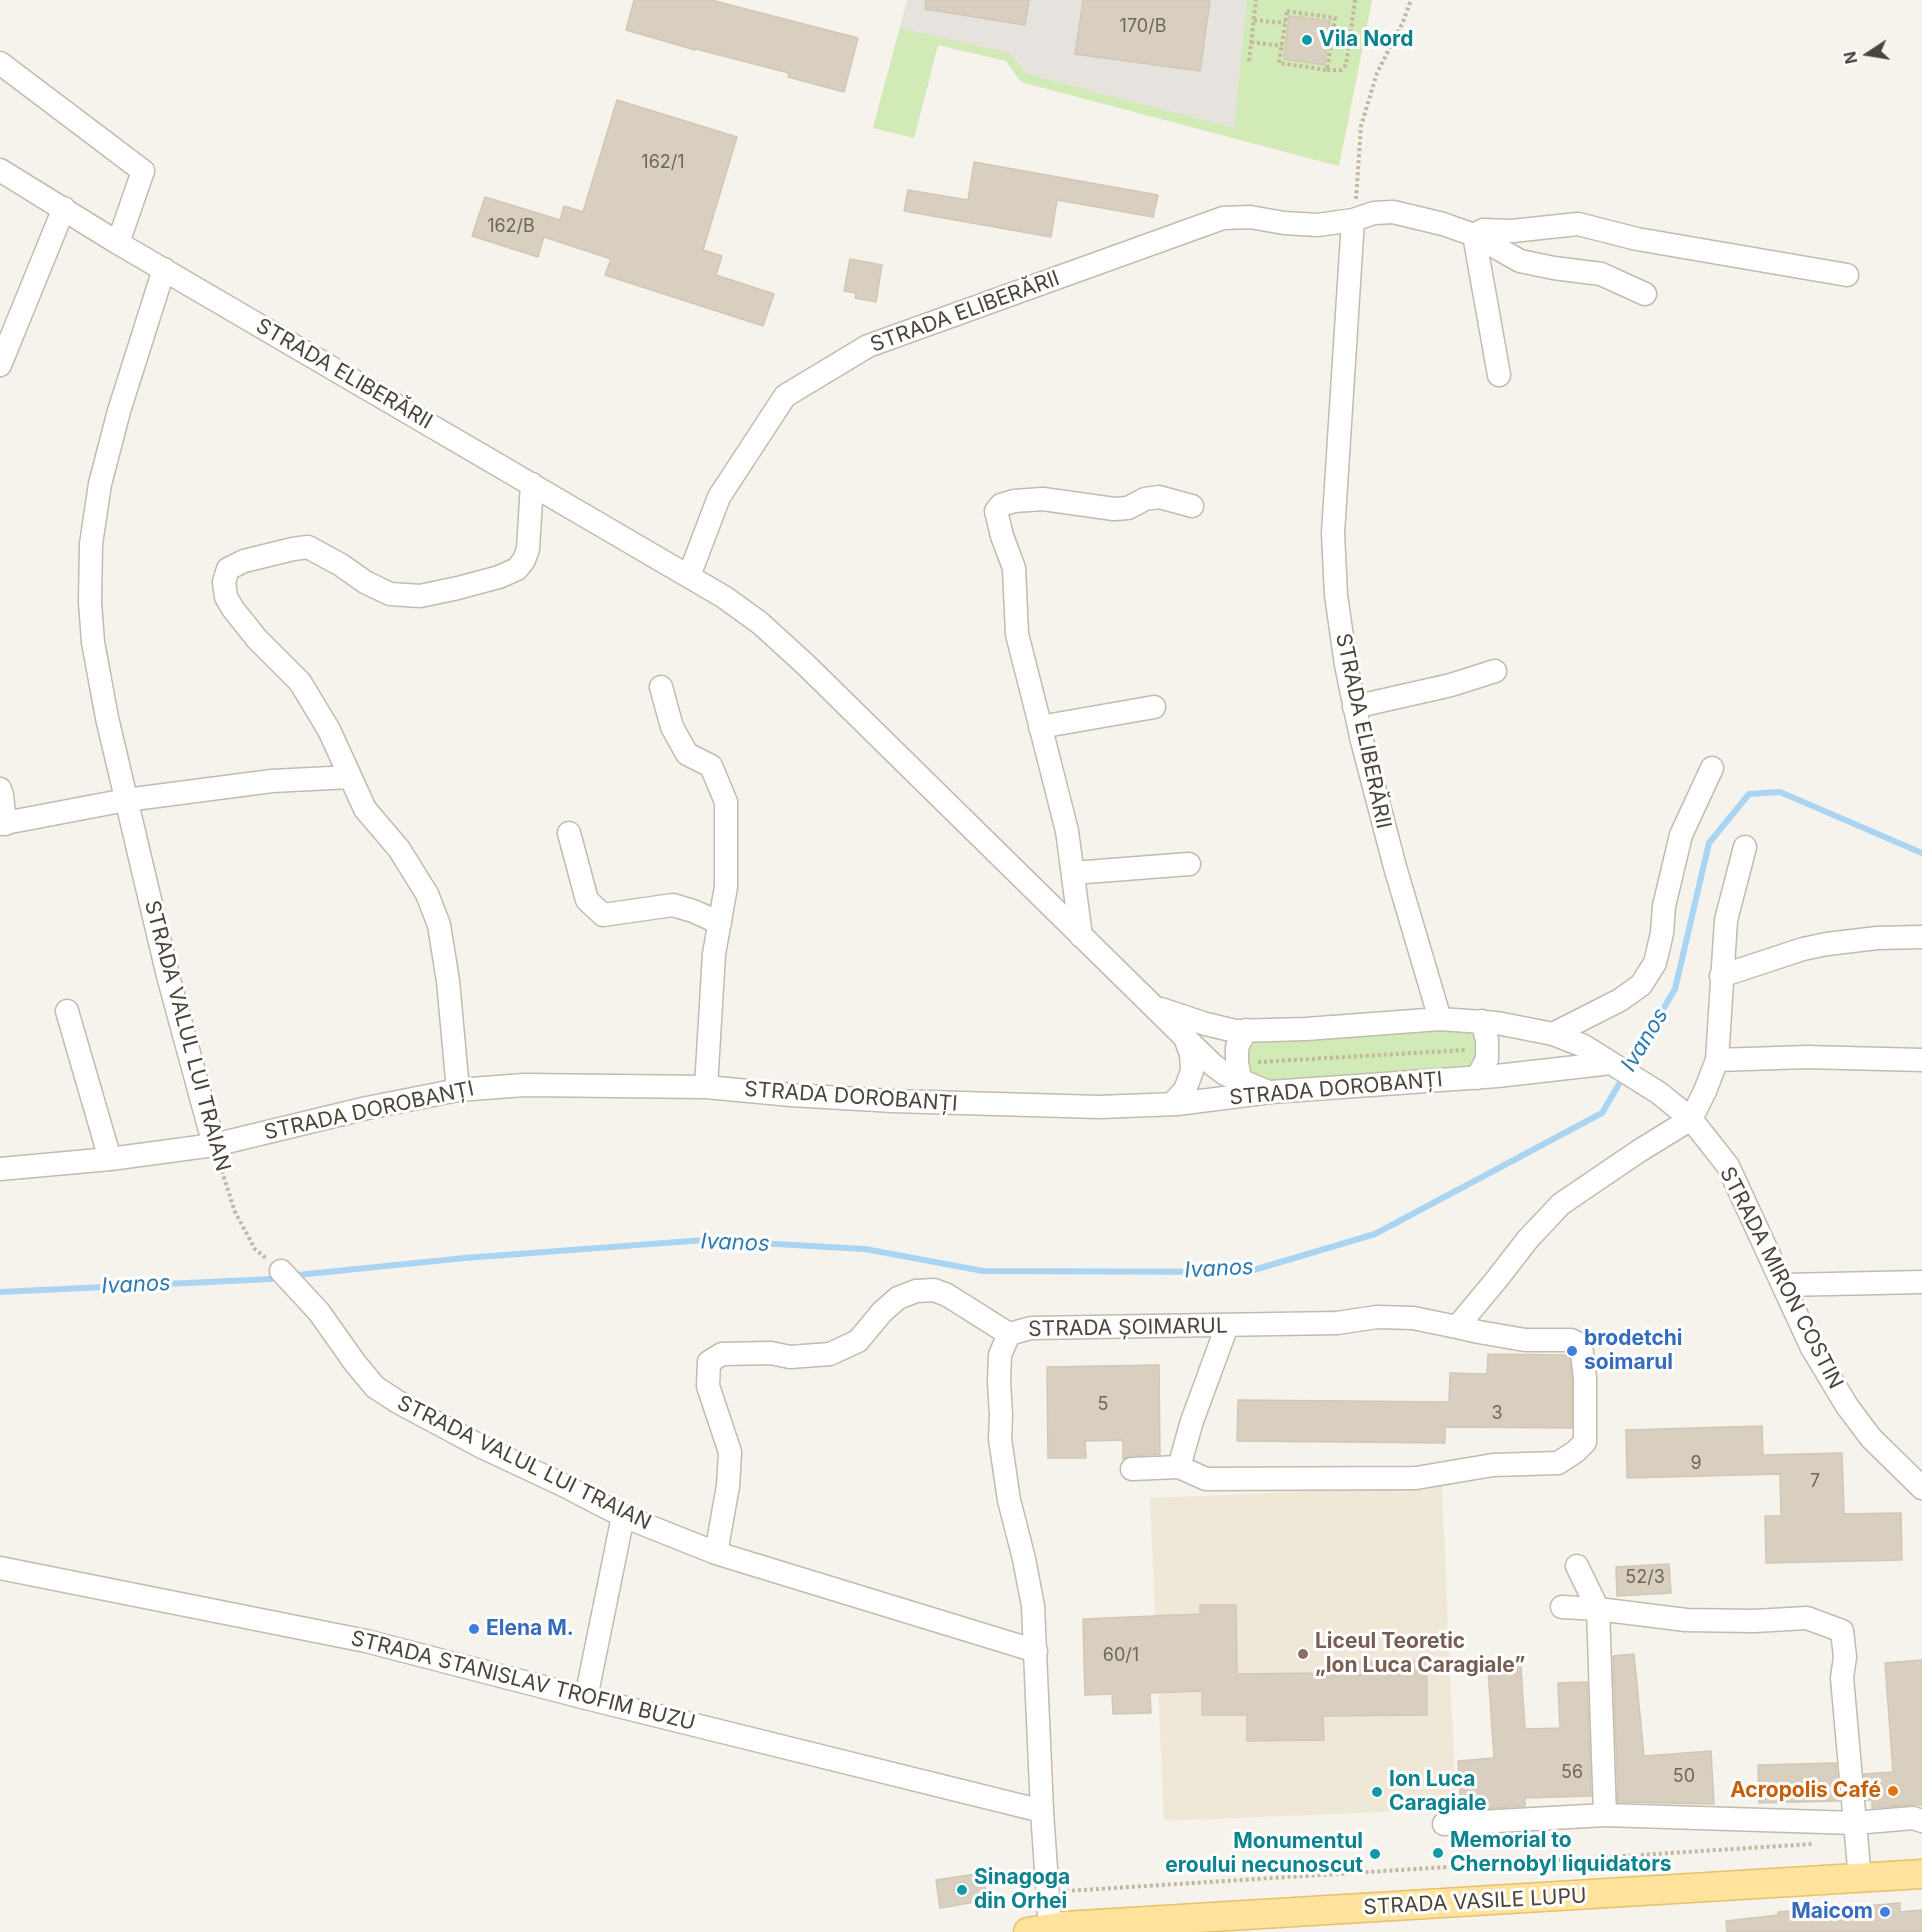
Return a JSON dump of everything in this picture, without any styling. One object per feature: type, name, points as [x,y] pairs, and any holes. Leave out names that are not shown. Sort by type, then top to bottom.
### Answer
[{"type":"main road","name":"STRADA VASILE LUPU","points":[[1052,1930],[1922,1875]]},
{"type":"street","points":[[0,63],[143,171],[118,243]]},
{"type":"street","name":"STRADA ELIBERĂRII","points":[[0,170],[118,243],[689,576],[724,597],[760,623],[806,665],[1081,936],[1225,1074],[1245,1072],[1271,1092]]},
{"type":"street","points":[[0,365],[64,208]]},
{"type":"street","name":"STRADA ELIBERĂRII","points":[[689,576],[719,497],[785,396],[868,346],[1223,218],[1250,217],[1284,223],[1318,225],[1353,220],[1374,213],[1393,212],[1443,224],[1474,235],[1521,261],[1601,274],[1645,294]]},
{"type":"street","name":"STRADA ELIBERĂRII","points":[[1353,220],[1333,533],[1336,596],[1354,707],[1395,867],[1440,1019]]},
{"type":"street","points":[[1499,375],[1474,235],[1483,230],[1512,231],[1578,224],[1637,239],[1847,275]]},
{"type":"street","name":"STRADA VALUL LUI TRAIAN","points":[[164,269],[119,411],[100,484],[91,544],[90,602],[93,642],[107,718],[168,976],[214,1145]]},
{"type":"street","points":[[458,1090],[448,981],[440,925],[427,894],[399,849],[365,809],[328,730],[300,682],[257,639],[226,597],[224,582],[228,569],[244,561],[308,547],[341,565],[364,582],[390,594],[420,596],[499,577],[517,569],[528,549],[532,484]]},
{"type":"street","points":[[1081,936],[1067,831],[1017,634],[1014,568],[996,512],[1001,505],[1014,501],[1043,500],[1114,509],[1128,508],[1145,499],[1159,497],[1192,506]]},
{"type":"street","points":[[1354,707],[1451,685],[1495,671]]},
{"type":"street","points":[[661,687],[672,726],[687,754],[711,766],[726,802],[726,887],[714,954],[706,1086]]},
{"type":"street","points":[[1040,728],[1154,708]]},
{"type":"street","points":[[1553,1034],[1620,1000],[1641,985],[1655,963],[1662,933],[1664,906],[1681,835],[1712,768]]},
{"type":"street","points":[[0,789],[2,824],[126,800],[272,781],[350,777]]},
{"type":"street","points":[[569,833],[587,900],[603,915],[673,905],[720,923]]},
{"type":"street","points":[[1457,1327],[1528,1239],[1561,1204],[1691,1119],[1706,1091],[1717,1060],[1726,920],[1745,847]]},
{"type":"street","points":[[1073,873],[1189,864]]},
{"type":"street","points":[[1721,976],[1803,949],[1827,944],[1878,938],[1922,937]]},
{"type":"street","name":"STRADA ELIBERĂRII","points":[[1156,1008],[1235,1031],[1306,1029],[1440,1019],[1482,1022],[1553,1034],[1584,1046],[1611,1063]]},
{"type":"street","points":[[67,1011],[110,1159]]},
{"type":"street","points":[[1477,1078],[1488,1059],[1487,1040],[1482,1022]]},
{"type":"street","points":[[1245,1072],[1237,1063],[1238,1047],[1246,1030]]},
{"type":"street","points":[[1172,1104],[1185,1090],[1192,1071],[1191,1054],[1185,1036]]},
{"type":"street","points":[[1717,1060],[1807,1057],[1922,1060]]},
{"type":"street","points":[[1611,1063],[1659,1093],[1691,1119]]},
{"type":"street","name":"STRADA DOROBANȚI","points":[[0,1170],[110,1159],[214,1145],[367,1108],[458,1090],[524,1085],[706,1086],[791,1095],[983,1105],[1099,1107],[1172,1104],[1271,1092],[1477,1078],[1611,1063]]},
{"type":"street","name":"STRADA MIRON COSTIN","points":[[1691,1119],[1728,1166],[1811,1346],[1846,1406],[1871,1438],[1922,1488]]},
{"type":"street","name":"STRADA VALUL LUI TRAIAN","points":[[281,1271],[319,1312],[375,1387],[398,1402],[482,1447],[623,1516],[716,1553],[1036,1651]]},
{"type":"street","points":[[1784,1285],[1922,1282]]},
{"type":"street","points":[[716,1553],[728,1486],[730,1452],[708,1386],[709,1362],[722,1354],[771,1353],[790,1357],[830,1354],[858,1341],[882,1312],[898,1298],[916,1291],[934,1290],[947,1294],[1009,1334]]},
{"type":"street","name":"STRADA ȘOIMARUL","points":[[1052,1930],[1047,1892],[1042,1810],[1033,1606],[1024,1558],[1009,1500],[1000,1439],[1000,1355],[1009,1334],[1031,1328],[1337,1323],[1386,1317],[1413,1318],[1525,1340],[1571,1340],[1581,1345],[1586,1378],[1585,1442],[1558,1464],[1493,1465],[1416,1478],[1341,1479],[1206,1479],[1179,1467]]},
{"type":"street","points":[[1132,1469],[1179,1467],[1192,1421],[1227,1326]]},
{"type":"street","points":[[586,1698],[623,1516]]},
{"type":"street","points":[[1577,1566],[1598,1609],[1605,1815]]},
{"type":"street","name":"STRADA STANISLAV TROFIM BUZU","points":[[0,1568],[366,1641],[586,1698],[1042,1810]]},
{"type":"street","points":[[1562,1606],[1686,1620],[1754,1621],[1807,1618],[1842,1631],[1845,1657],[1842,1678],[1860,1879]]},
{"type":"street","points":[[1444,1824],[1605,1815],[1855,1823],[1913,1818],[1922,1821]]},
{"type":"path","points":[[1249,61],[1256,0]]},
{"type":"path","points":[[1328,70],[1335,18],[1287,11],[1279,63],[1328,70],[1341,70],[1346,65],[1355,0]]},
{"type":"path","points":[[1353,220],[1358,185],[1361,126],[1377,73],[1403,22],[1411,0]]},
{"type":"path","points":[[1254,20],[1285,23]]},
{"type":"path","points":[[1251,42],[1282,46]]},
{"type":"path","points":[[1245,1072],[1487,1049]]},
{"type":"path","name":"STRADA VALUL LUI TRAIAN","points":[[214,1145],[235,1212],[255,1249],[281,1271]]},
{"type":"path","points":[[1047,1892],[1822,1844]]},
{"type":"shaded area","points":[[907,0],[1372,0],[1339,166],[1021,82],[1006,61],[938,45],[914,138],[873,128]]},
{"type":"shaded area","name":"Liceul Teoretic „Ion Luca Caragiale”","points":[[1442,1486],[1456,1809],[1164,1821],[1150,1498]]},
{"type":"green space","points":[[1247,0],[1372,0],[1339,166],[1021,82],[1006,61],[938,45],[914,138],[873,128],[900,28],[1009,53],[1027,74],[1234,128]]},
{"type":"green space","points":[[1462,1028],[1474,1034],[1480,1054],[1470,1069],[1261,1081],[1248,1072],[1248,1048],[1258,1040]]},
{"type":"building","points":[[634,0],[711,0],[858,38],[844,92],[788,77],[789,73],[626,30]]},
{"type":"building","points":[[926,0],[1029,0],[1025,25],[925,9]]},
{"type":"building","points":[[1083,0],[1210,0],[1200,71],[1075,54]]},
{"type":"building","name":"Vila Nord","points":[[1289,16],[1330,21],[1325,65],[1284,59]]},
{"type":"building","points":[[617,100],[737,137],[703,250],[722,256],[716,275],[774,294],[763,326],[605,275],[611,259],[544,237],[538,257],[472,236],[485,197],[560,220],[564,206],[583,212]]},
{"type":"building","points":[[974,162],[1158,195],[1153,217],[1057,200],[1051,237],[904,211],[908,190],[968,200]]},
{"type":"building","points":[[850,259],[882,265],[876,302],[855,298],[856,293],[844,291]]},
{"type":"building","points":[[1488,1354],[1569,1355],[1572,1379],[1572,1428],[1445,1427],[1445,1443],[1237,1441],[1238,1400],[1449,1402],[1450,1373],[1487,1374]]},
{"type":"building","points":[[1159,1365],[1160,1454],[1131,1456],[1123,1459],[1123,1440],[1085,1441],[1086,1458],[1048,1458],[1047,1367]]},
{"type":"building","points":[[1762,1426],[1763,1455],[1842,1453],[1844,1514],[1901,1513],[1902,1560],[1766,1563],[1765,1516],[1781,1516],[1780,1474],[1627,1478],[1626,1430]]},
{"type":"building","points":[[1669,1564],[1671,1593],[1617,1596],[1616,1567]]},
{"type":"building","points":[[1200,1605],[1236,1605],[1237,1674],[1329,1673],[1329,1662],[1427,1661],[1427,1715],[1323,1716],[1324,1740],[1247,1741],[1247,1715],[1202,1715],[1202,1691],[1150,1693],[1151,1713],[1113,1714],[1112,1694],[1085,1695],[1083,1619],[1200,1614]]},
{"type":"building","points":[[1634,1654],[1644,1756],[1711,1751],[1714,1804],[1618,1802],[1613,1656]]},
{"type":"building","points":[[1922,1660],[1922,1805],[1872,1808],[1872,1800],[1866,1800],[1864,1774],[1893,1772],[1885,1663]]},
{"type":"building","points":[[1521,1667],[1525,1729],[1560,1728],[1558,1683],[1587,1682],[1591,1796],[1525,1798],[1525,1806],[1461,1810],[1458,1761],[1494,1758],[1488,1669]]},
{"type":"building","points":[[1836,1763],[1839,1801],[1759,1803],[1758,1765]]},
{"type":"building","name":"Sinagoga din Orhei","points":[[983,1873],[987,1900],[940,1908],[936,1880]]},
{"type":"building","points":[[1900,1903],[1900,1912],[1922,1910],[1922,1932],[1727,1932],[1726,1921],[1778,1915],[1778,1912],[1833,1908],[1834,1918],[1866,1915],[1865,1906]]},
{"type":"waterway","name":"Ivanos","points":[[297,1275],[465,1258],[704,1240],[865,1249],[983,1271],[1247,1272],[1375,1234],[1602,1113],[1675,989],[1709,843],[1749,794],[1780,792],[1922,853]]},
{"type":"waterway","name":"Ivanos","points":[[0,1292],[271,1279]]},
{"type":"place","name":"Vila Nord","points":[[1307,40]]},
{"type":"place","name":"brodetchi soimarul","points":[[1572,1351]]},
{"type":"place","name":"Elena M.","points":[[474,1629]]},
{"type":"place","name":"Liceul Teoretic „Ion Luca Caragiale”","points":[[1303,1654]]},
{"type":"place","name":"Acropolis Café","points":[[1893,1791]]},
{"type":"place","name":"Ion Luca Caragiale","points":[[1377,1792]]},
{"type":"place","name":"Memorial to Chernobyl liquidators","points":[[1438,1853]]},
{"type":"place","name":"Monumentul eroului necunoscut","points":[[1375,1854]]},
{"type":"place","name":"Sinagoga din Orhei","points":[[962,1890]]},
{"type":"place","name":"Maicom","points":[[1885,1912]]}]
